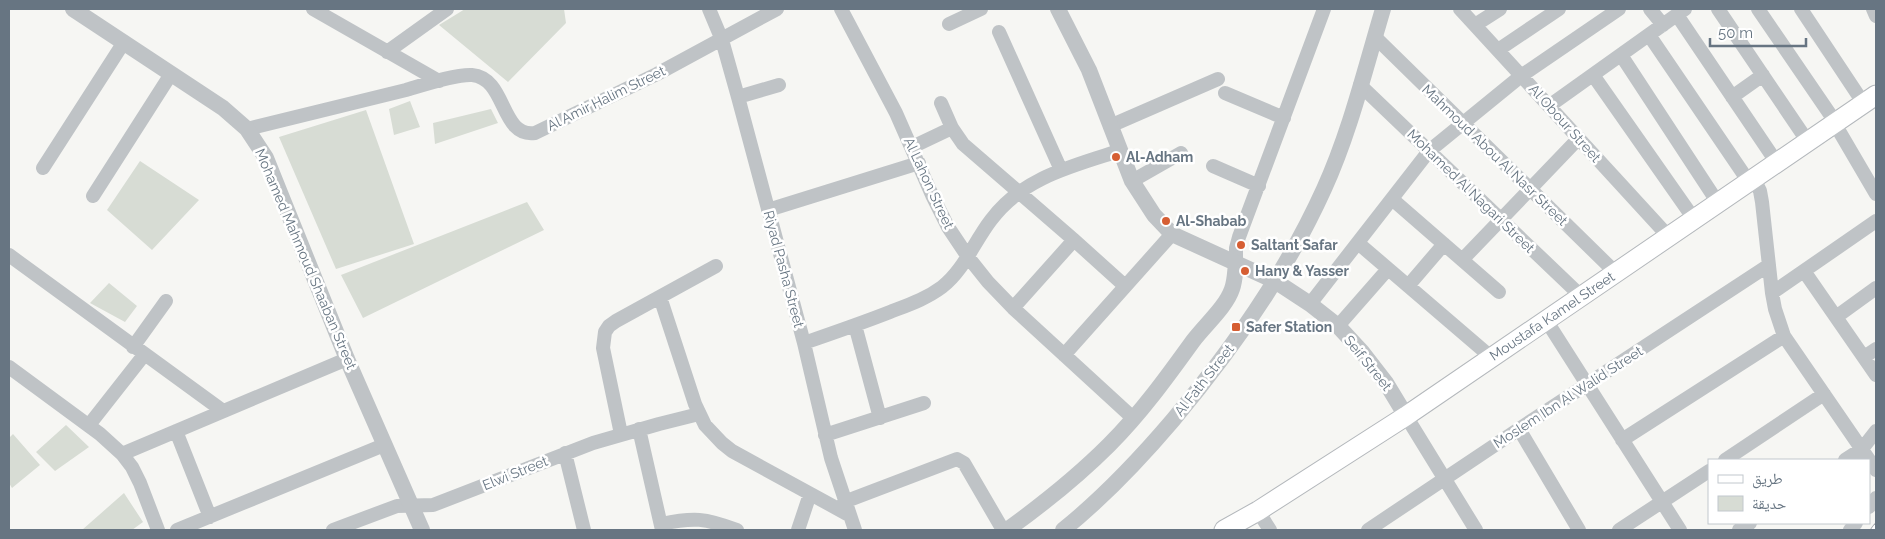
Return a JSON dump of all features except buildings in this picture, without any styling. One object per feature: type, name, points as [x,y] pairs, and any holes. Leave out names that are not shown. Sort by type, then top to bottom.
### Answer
[{"type":"main road","name":"Moustafa Kamel Street","points":[[1224,530],[1258,511],[1406,416],[1870,100]]},
{"type":"street","name":"Mohamed Mahmoud Shaaban Street","points":[[73,9],[223,108],[247,130],[257,143],[269,166],[347,359],[422,530]]},
{"type":"street","points":[[313,9],[329,13],[387,52],[438,82]]},
{"type":"street","points":[[387,52],[447,9]]},
{"type":"street","name":"Riyad Pasha Street","points":[[709,9],[722,40],[804,342],[825,435],[844,502],[856,530]]},
{"type":"street","name":"Al Amir Halim Street","points":[[247,130],[471,75],[481,77],[490,83],[515,126],[524,133],[534,133],[657,74],[777,9]]},
{"type":"street","name":"Al Lahon Street","points":[[841,9],[912,147],[948,227],[968,257],[988,282],[1014,308],[1133,418]]},
{"type":"street","points":[[949,24],[981,9]]},
{"type":"street","points":[[1058,9],[1089,70],[1132,181],[1154,215],[1172,234],[1064,355]]},
{"type":"street","points":[[1007,530],[1061,489],[1086,467],[1133,418],[1154,394],[1199,332],[1227,300],[1232,289],[1236,248],[1239,237],[1324,9]]},
{"type":"street","name":"Al Fath Street","points":[[1063,530],[1125,474],[1188,402],[1232,345],[1275,280],[1301,235],[1324,188],[1344,140],[1383,9]]},
{"type":"street","name":"Al Obour Street","points":[[1460,9],[1669,237]]},
{"type":"street","points":[[1475,25],[1500,9]]},
{"type":"street","points":[[1498,50],[1559,9]]},
{"type":"street","points":[[1310,304],[1429,151],[1522,76],[1619,9]]},
{"type":"street","points":[[1650,9],[1663,25]]},
{"type":"street","points":[[1718,9],[1808,142]]},
{"type":"street","points":[[1758,9],[1835,123],[1876,194]]},
{"type":"street","points":[[1801,9],[1870,100]]},
{"type":"street","points":[[1873,9],[1876,16]]},
{"type":"street","points":[[1549,106],[1681,12],[1732,96],[1777,163]]},
{"type":"street","points":[[999,32],[1060,170]]},
{"type":"street","points":[[1649,35],[1760,191],[1772,293],[1778,322],[1784,336],[1869,459]]},
{"type":"street","name":"Mahmoud Abou Al Nasr Street","points":[[1375,37],[1616,273]]},
{"type":"street","points":[[44,168],[124,42]]},
{"type":"street","points":[[1620,55],[1718,203]]},
{"type":"street","points":[[93,196],[171,74]]},
{"type":"street","points":[[1593,75],[1694,219]]},
{"type":"street","points":[[1732,96],[1763,75]]},
{"type":"street","points":[[1110,126],[1218,79]]},
{"type":"street","points":[[738,97],[779,85]]},
{"type":"street","name":"Mohamed Al Nagari Street","points":[[1360,85],[1581,296]]},
{"type":"street","points":[[1224,93],[1284,118]]},
{"type":"street","points":[[941,103],[952,128],[970,150],[1125,286]]},
{"type":"street","points":[[912,147],[952,128]]},
{"type":"street","points":[[1462,260],[1579,138]]},
{"type":"street","points":[[804,342],[856,325],[926,298],[942,287],[956,273],[991,220],[1019,192],[1060,170],[1119,151]]},
{"type":"street","points":[[1132,181],[1181,153]]},
{"type":"street","points":[[768,210],[919,163]]},
{"type":"street","points":[[1214,166],[1259,186]]},
{"type":"street","points":[[1392,199],[1499,292]]},
{"type":"street","points":[[1772,293],[1876,221]]},
{"type":"street","name":"Seif Street","points":[[1172,234],[1275,280],[1310,304],[1338,326],[1362,352],[1386,382],[1406,416]]},
{"type":"street","points":[[1014,308],[1074,240]]},
{"type":"street","points":[[1358,243],[1491,357]]},
{"type":"street","points":[[1408,286],[1444,244]]},
{"type":"street","points":[[10,259],[222,411]]},
{"type":"street","name":"Moslem Ibn Al Walid Street","points":[[1370,530],[1519,429],[1769,265]]},
{"type":"street","points":[[621,434],[602,340],[609,326],[716,266]]},
{"type":"street","points":[[1338,326],[1388,269]]},
{"type":"street","points":[[1804,271],[1876,374]]},
{"type":"street","points":[[1836,317],[1876,288]]},
{"type":"street","points":[[660,296],[699,414],[713,435],[732,451],[849,515]]},
{"type":"street","points":[[133,347],[166,301]]},
{"type":"street","points":[[1546,320],[1680,530]]},
{"type":"street","points":[[856,325],[880,418]]},
{"type":"street","points":[[1622,440],[1784,336]]},
{"type":"street","points":[[1864,358],[1876,349]]},
{"type":"street","points":[[89,425],[144,355]]},
{"type":"street","points":[[122,454],[347,359]]},
{"type":"street","points":[[9,367],[89,425],[112,443],[122,454],[140,483],[155,529]]},
{"type":"street","points":[[1726,459],[1824,394]]},
{"type":"street","points":[[825,435],[924,403]]},
{"type":"street","name":"Elwi Street","points":[[333,530],[392,508],[410,504],[433,505],[565,453],[621,434],[699,414]]},
{"type":"street","points":[[1406,416],[1476,530]]},
{"type":"street","points":[[639,429],[661,527],[680,520],[702,519],[737,530]]},
{"type":"street","points":[[1519,429],[1579,530]]},
{"type":"street","points":[[176,431],[210,517]]},
{"type":"street","points":[[1846,459],[1862,449],[1876,431]]},
{"type":"street","points":[[178,530],[384,445]]},
{"type":"street","points":[[565,453],[584,530]]},
{"type":"street","points":[[844,502],[957,459],[964,463],[1003,530]]},
{"type":"street","points":[[1619,530],[1708,472]]},
{"type":"street","points":[[798,530],[810,494]]},
{"type":"street","points":[[1258,511],[1270,530]]},
{"type":"green space","points":[[465,9],[564,9],[566,23],[508,82],[439,25]]},
{"type":"green space","points":[[410,101],[420,127],[394,135],[389,109]]},
{"type":"green space","points":[[491,109],[498,123],[435,144],[433,123]]},
{"type":"green space","points":[[366,110],[414,244],[336,269],[279,137]]},
{"type":"green space","points":[[140,161],[199,200],[152,250],[107,210]]},
{"type":"green space","points":[[527,202],[544,230],[363,318],[341,275]]},
{"type":"green space","points":[[109,283],[137,306],[125,322],[90,303]]},
{"type":"green space","points":[[66,425],[89,447],[55,471],[36,452]]},
{"type":"green space","points":[[13,434],[40,465],[12,488],[9,483],[9,438]]},
{"type":"green space","points":[[124,493],[143,522],[132,530],[82,530]]},
{"type":"railway","points":[[1873,530],[1876,526]]},
{"type":"place","name":"Al-Adham","points":[[1116,157]]},
{"type":"place","name":"Al-Shabab","points":[[1166,221]]},
{"type":"place","name":"Saltant Safar","points":[[1241,245]]},
{"type":"place","name":"Hany & Yasser","points":[[1245,271]]},
{"type":"place","name":"Safer Station","points":[[1236,327]]}]
